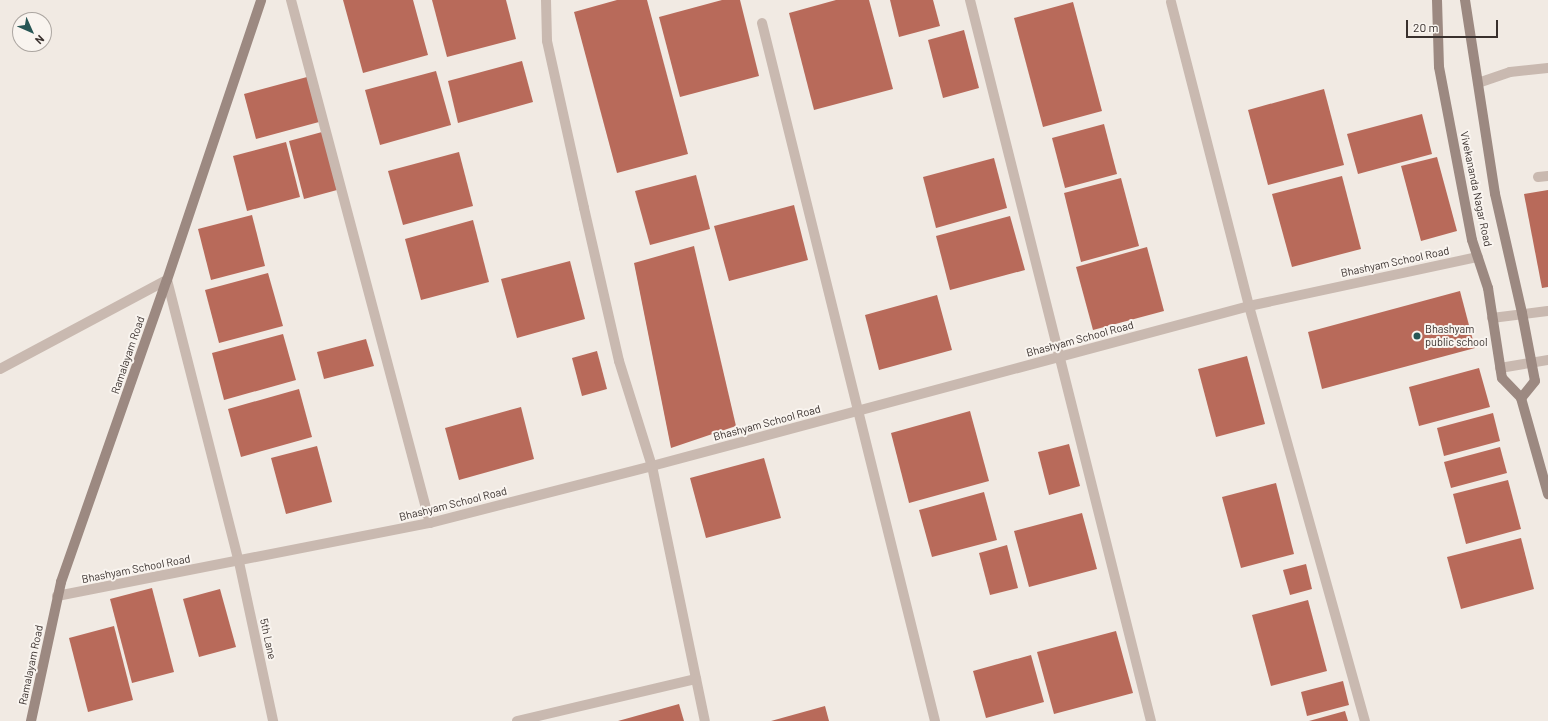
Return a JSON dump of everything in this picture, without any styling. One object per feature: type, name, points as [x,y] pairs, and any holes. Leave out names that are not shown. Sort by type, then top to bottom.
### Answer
[{"type":"street","name":"Ramalayam Road","points":[[31,721],[57,596],[167,280],[261,0]]},
{"type":"street","points":[[291,0],[430,523]]},
{"type":"street","points":[[546,0],[547,41],[619,361],[652,466],[706,721]]},
{"type":"street","points":[[970,0],[1151,721]]},
{"type":"street","name":"Vivekananda Nagar Road","points":[[1437,0],[1439,67],[1472,240],[1488,288],[1502,378],[1520,398],[1548,494]]},
{"type":"street","name":"Vivekananda Nagar Road","points":[[1465,0],[1495,194],[1522,313],[1535,381],[1520,398]]},
{"type":"street","points":[[1171,2],[1249,306],[1365,721]]},
{"type":"street","points":[[762,23],[935,721]]},
{"type":"street","points":[[1478,83],[1510,72],[1548,68]]},
{"type":"street","name":"Bhashyam School Road","points":[[57,596],[239,562],[430,523],[652,466],[1249,306],[1478,257]]},
{"type":"street","points":[[0,369],[167,280]]},
{"type":"street","name":"5th Lane","points":[[167,280],[239,562],[273,721]]},
{"type":"street","points":[[1492,318],[1522,313],[1548,311]]},
{"type":"street","points":[[1500,368],[1548,360]]},
{"type":"street","points":[[517,721],[696,679]]},
{"type":"building","points":[[343,0],[413,0],[428,55],[363,73]]},
{"type":"building","points":[[432,0],[506,0],[516,39],[447,57]]},
{"type":"building","points":[[617,0],[647,0],[688,154],[617,173],[574,12]]},
{"type":"building","points":[[722,0],[740,0],[759,76],[680,97],[659,17]]},
{"type":"building","points":[[836,0],[869,0],[893,89],[814,110],[789,13]]},
{"type":"building","points":[[890,0],[933,0],[940,26],[899,37]]},
{"type":"building","points":[[1073,2],[1102,111],[1043,127],[1014,18]]},
{"type":"building","points":[[964,30],[979,88],[943,98],[928,40]]},
{"type":"building","points":[[522,61],[533,102],[458,123],[448,81]]},
{"type":"building","points":[[436,71],[451,125],[380,145],[365,90]]},
{"type":"building","points":[[307,77],[319,122],[256,139],[244,94]]},
{"type":"building","points":[[1324,89],[1344,165],[1268,185],[1248,110]]},
{"type":"building","points":[[1422,114],[1432,154],[1358,174],[1347,134]]},
{"type":"building","points":[[1104,124],[1117,174],[1065,188],[1052,138]]},
{"type":"building","points":[[322,132],[337,190],[304,199],[289,141]]},
{"type":"building","points":[[286,142],[300,197],[247,211],[233,156]]},
{"type":"building","points":[[459,152],[473,206],[403,225],[388,171]]},
{"type":"building","points":[[1437,157],[1457,231],[1421,241],[1401,166]]},
{"type":"building","points":[[994,158],[1007,208],[936,228],[923,177]]},
{"type":"building","points":[[696,175],[710,229],[650,245],[635,191]]},
{"type":"building","points":[[1342,176],[1361,249],[1292,267],[1272,194]]},
{"type":"building","points":[[1121,178],[1139,246],[1081,262],[1064,193]]},
{"type":"building","points":[[1548,190],[1548,287],[1542,288],[1524,194]]},
{"type":"building","points":[[794,205],[808,260],[729,281],[714,226]]},
{"type":"building","points":[[252,215],[265,266],[211,280],[198,229]]},
{"type":"building","points":[[1010,216],[1025,270],[950,290],[936,236]]},
{"type":"building","points":[[473,220],[489,282],[421,300],[405,239]]},
{"type":"building","points":[[694,246],[736,426],[671,448],[634,263]]},
{"type":"building","points":[[1147,247],[1164,311],[1093,330],[1076,267]]},
{"type":"building","points":[[570,261],[585,319],[517,338],[501,279]]},
{"type":"building","points":[[268,273],[283,326],[219,343],[205,290]]},
{"type":"building","points":[[1460,291],[1475,348],[1322,389],[1308,332]]},
{"type":"building","points":[[937,295],[952,350],[879,370],[865,315]]},
{"type":"building","points":[[283,334],[296,380],[224,400],[212,353]]},
{"type":"building","points":[[366,339],[374,366],[324,379],[317,352]]},
{"type":"building","points":[[597,351],[607,389],[582,396],[572,358]]},
{"type":"building","points":[[1247,356],[1265,424],[1216,437],[1198,369]]},
{"type":"building","points":[[1479,368],[1490,407],[1419,426],[1409,387]]},
{"type":"building","points":[[299,389],[312,437],[241,457],[228,409]]},
{"type":"building","points":[[521,407],[534,459],[459,480],[445,428]]},
{"type":"building","points":[[970,411],[989,481],[909,503],[891,433]]},
{"type":"building","points":[[1493,413],[1500,441],[1444,456],[1437,428]]},
{"type":"building","points":[[1069,444],[1080,486],[1049,495],[1038,452]]},
{"type":"building","points":[[317,446],[332,502],[286,514],[271,458]]},
{"type":"building","points":[[1500,447],[1507,473],[1451,488],[1444,462]]},
{"type":"building","points":[[764,458],[781,518],[706,538],[690,478]]},
{"type":"building","points":[[1508,480],[1521,529],[1466,544],[1453,494]]},
{"type":"building","points":[[1276,483],[1294,554],[1241,568],[1222,497]]},
{"type":"building","points":[[984,492],[997,540],[932,557],[919,510]]},
{"type":"building","points":[[1082,513],[1097,569],[1029,587],[1014,531]]},
{"type":"building","points":[[1521,538],[1534,589],[1461,609],[1447,557]]},
{"type":"building","points":[[1007,545],[1018,588],[990,595],[979,553]]},
{"type":"building","points":[[1306,564],[1312,589],[1290,595],[1283,570]]},
{"type":"building","points":[[152,588],[174,672],[132,683],[110,599]]},
{"type":"building","points":[[220,589],[236,647],[199,657],[183,599]]},
{"type":"building","points":[[1308,600],[1327,671],[1271,686],[1252,615]]},
{"type":"building","points":[[114,626],[133,700],[88,712],[69,638]]},
{"type":"building","points":[[1116,631],[1133,693],[1054,714],[1037,652]]},
{"type":"building","points":[[1031,655],[1044,702],[986,718],[973,671]]},
{"type":"building","points":[[1343,681],[1349,705],[1307,716],[1301,692]]},
{"type":"building","points":[[679,704],[684,721],[618,721]]},
{"type":"building","points":[[825,706],[829,721],[771,721]]},
{"type":"building","points":[[1345,711],[1348,721],[1309,721]]},
{"type":"place","name":"Bhashyam public school","points":[[1417,336]]}]
